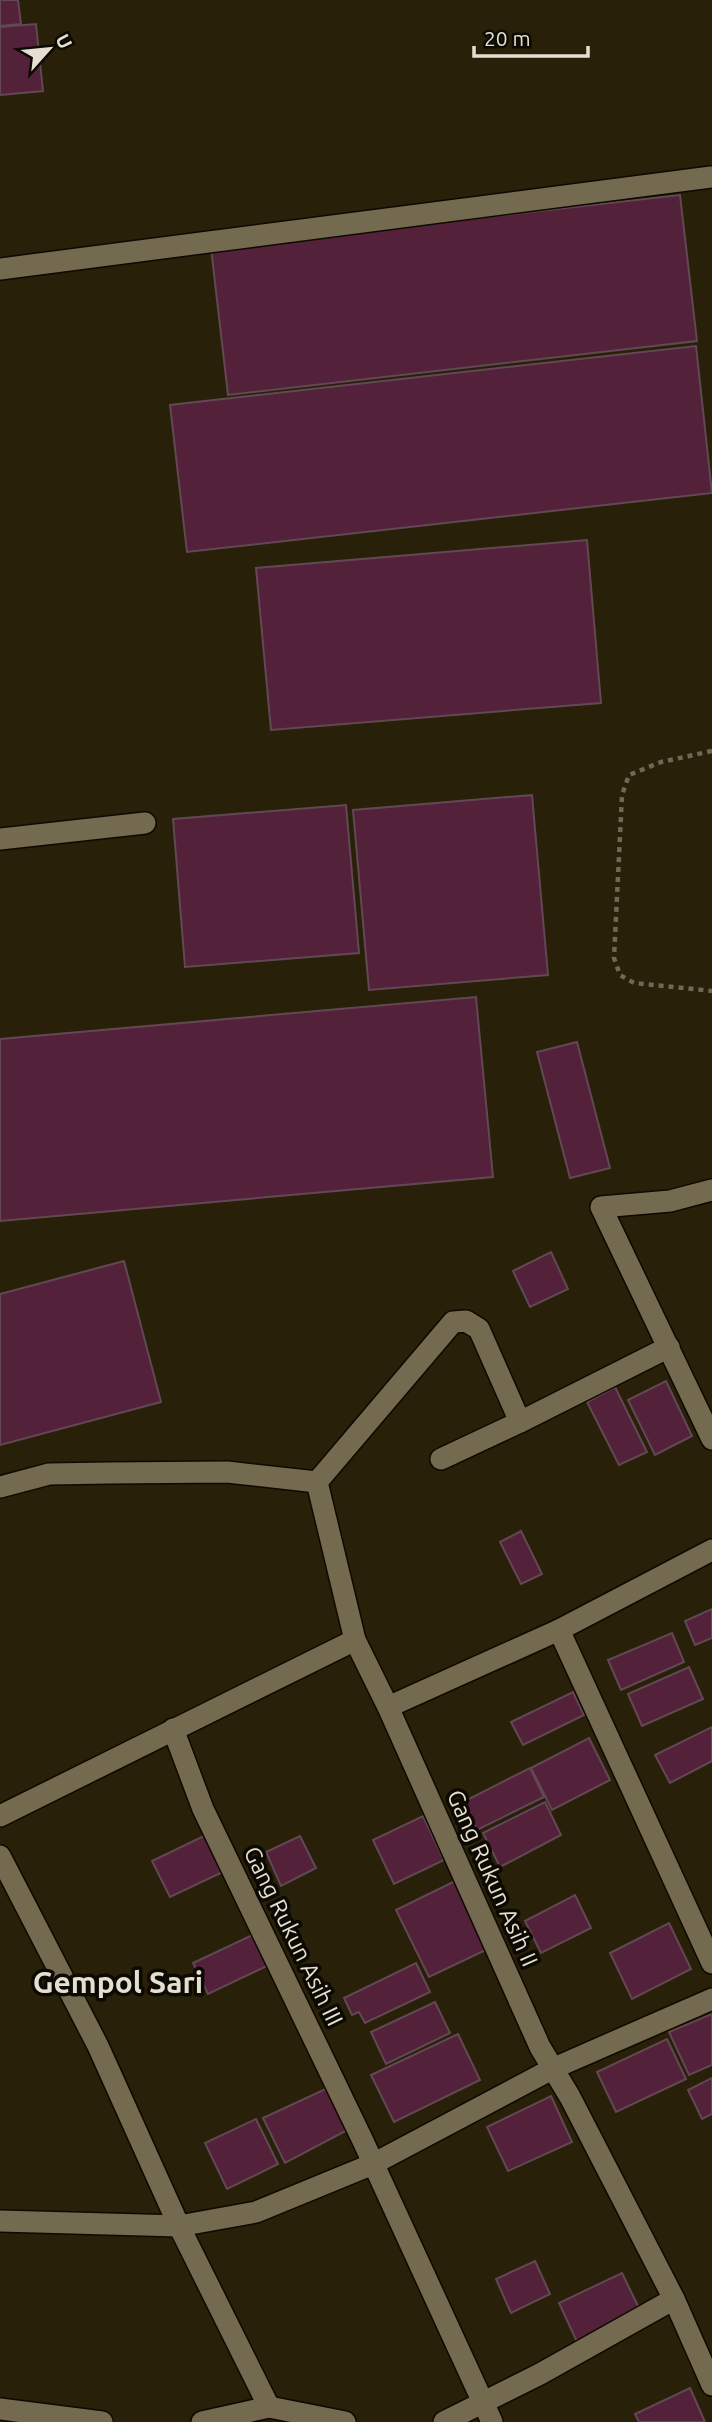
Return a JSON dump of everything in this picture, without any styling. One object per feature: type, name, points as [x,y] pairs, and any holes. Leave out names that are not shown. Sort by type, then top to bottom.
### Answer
[{"type":"street","points":[[0,269],[711,177]]},
{"type":"street","points":[[0,839],[145,823]]},
{"type":"street","points":[[712,1190],[670,1201],[601,1207],[712,1439]]},
{"type":"street","points":[[0,1487],[49,1474],[109,1473],[227,1472],[317,1482],[453,1322],[466,1321],[479,1329],[520,1422]]},
{"type":"street","points":[[441,1459],[669,1347]]},
{"type":"street","name":"Gang Rukun Asih II","points":[[317,1482],[355,1640],[552,2069],[570,2096],[674,2299],[712,2385]]},
{"type":"street","points":[[388,1707],[559,1630],[712,1550]]},
{"type":"street","points":[[559,1630],[712,1963]]},
{"type":"street","points":[[0,1816],[355,1640]]},
{"type":"street","name":"Gang Rukun Asih III","points":[[173,1729],[203,1809],[373,2164],[488,2413]]},
{"type":"street","points":[[0,1856],[98,2046],[179,2226],[269,2407]]},
{"type":"street","points":[[0,2221],[179,2226],[256,2212],[373,2164],[552,2069],[712,1999]]},
{"type":"street","points":[[444,2422],[488,2413],[674,2299]]},
{"type":"street","points":[[202,2422],[269,2407],[345,2422]]},
{"type":"street","points":[[0,2409],[102,2422]]},
{"type":"path","points":[[712,751],[661,762],[629,775],[622,795],[614,958],[620,975],[634,982],[712,991]]},
{"type":"building","points":[[0,0],[18,0],[21,24],[0,26]]},
{"type":"building","points":[[36,24],[43,91],[0,95],[0,27]]},
{"type":"building","points":[[680,195],[697,341],[228,395],[211,248]]},
{"type":"building","points":[[696,346],[712,493],[187,552],[170,405]]},
{"type":"building","points":[[587,540],[601,703],[271,730],[256,568]]},
{"type":"building","points":[[532,795],[548,975],[369,990],[353,810]]},
{"type":"building","points":[[346,805],[359,953],[185,967],[173,819]]},
{"type":"building","points":[[476,997],[493,1177],[0,1221],[0,1039]]},
{"type":"building","points":[[577,1042],[610,1168],[570,1178],[537,1052]]},
{"type":"building","points":[[551,1252],[568,1289],[530,1307],[513,1271]]},
{"type":"building","points":[[124,1261],[161,1402],[0,1445],[0,1294]]},
{"type":"building","points":[[666,1381],[692,1436],[655,1455],[628,1400]]},
{"type":"building","points":[[615,1387],[647,1452],[619,1465],[587,1402]]},
{"type":"building","points":[[521,1531],[542,1574],[521,1584],[500,1542]]},
{"type":"building","points":[[712,1609],[712,1638],[695,1645],[685,1621]]},
{"type":"building","points":[[672,1633],[684,1662],[621,1690],[608,1660]]},
{"type":"building","points":[[689,1667],[703,1699],[642,1726],[628,1694]]},
{"type":"building","points":[[573,1692],[584,1715],[523,1745],[511,1722]]},
{"type":"building","points":[[712,1727],[712,1761],[670,1783],[655,1755]]},
{"type":"building","points":[[589,1738],[610,1780],[552,1810],[531,1768]]},
{"type":"building","points":[[530,1768],[544,1797],[477,1830],[463,1802]]},
{"type":"building","points":[[545,1802],[561,1835],[500,1867],[483,1833]]},
{"type":"building","points":[[423,1816],[444,1860],[394,1884],[373,1840]]},
{"type":"building","points":[[210,1833],[227,1870],[170,1897],[152,1861]]},
{"type":"building","points":[[300,1836],[316,1868],[281,1886],[266,1852]]},
{"type":"building","points":[[457,1880],[490,1948],[429,1977],[396,1910]]},
{"type":"building","points":[[575,1895],[591,1928],[541,1953],[525,1921]]},
{"type":"building","points":[[669,1923],[691,1969],[632,1999],[610,1953]]},
{"type":"building","points":[[261,1931],[275,1962],[208,1994],[193,1963]]},
{"type":"building","points":[[416,1963],[430,1992],[365,2023],[359,2012],[352,2015],[344,1998]]},
{"type":"building","points":[[435,2002],[450,2033],[386,2064],[371,2032]]},
{"type":"building","points":[[712,2014],[712,2065],[689,2075],[669,2032]]},
{"type":"building","points":[[458,2034],[480,2080],[394,2122],[371,2075]]},
{"type":"building","points":[[667,2039],[686,2079],[616,2112],[597,2072]]},
{"type":"building","points":[[712,2078],[712,2114],[702,2119],[688,2090]]},
{"type":"building","points":[[332,2086],[353,2127],[285,2163],[263,2118]]},
{"type":"building","points":[[551,2096],[572,2142],[508,2171],[487,2127]]},
{"type":"building","points":[[256,2119],[278,2164],[227,2189],[205,2143]]},
{"type":"building","points":[[535,2261],[550,2294],[511,2313],[496,2279]]},
{"type":"building","points":[[622,2273],[641,2312],[577,2342],[559,2303]]},
{"type":"building","points":[[690,2388],[705,2422],[639,2422],[635,2414]]},
{"type":"district","name":"Gempol Sari","points":[[118,1982]]}]
